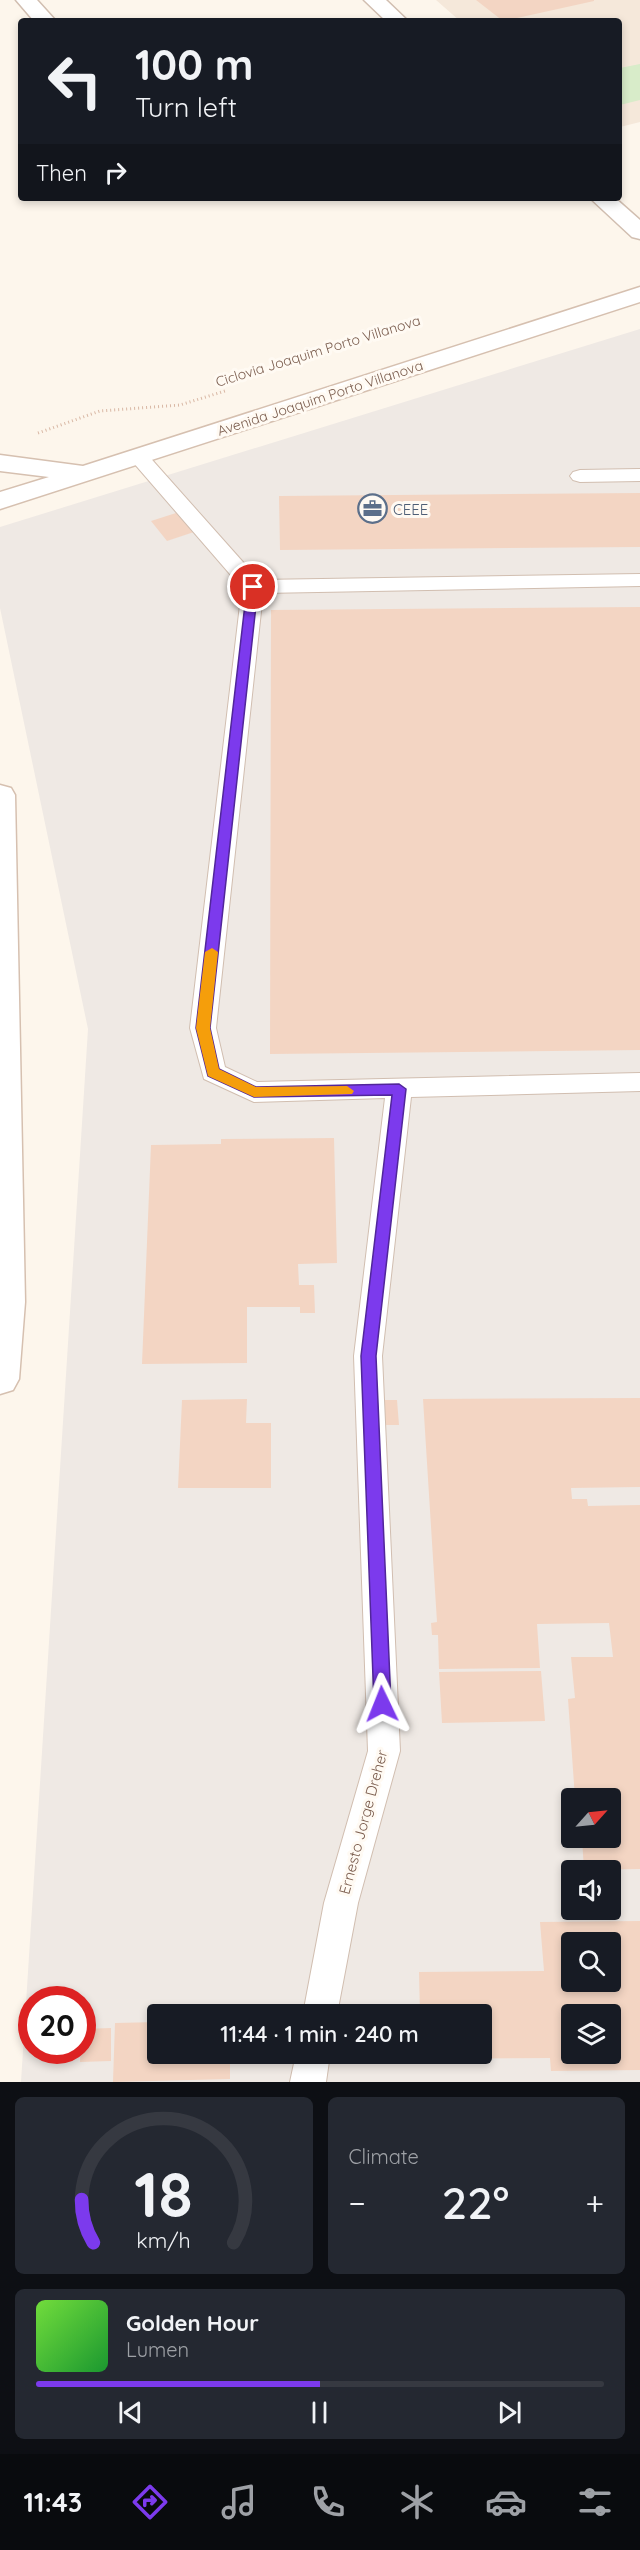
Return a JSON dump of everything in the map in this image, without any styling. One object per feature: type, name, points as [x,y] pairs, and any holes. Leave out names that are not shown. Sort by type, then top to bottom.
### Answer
[{"type":"street","points":[[26,0],[43,18]]},
{"type":"street","points":[[374,0],[395,18]]},
{"type":"street","points":[[604,201],[640,232]]},
{"type":"street","name":"Avenida Joaquim Porto Villanova","points":[[0,501],[640,294]]},
{"type":"street","points":[[0,463],[88,473]]},
{"type":"street","points":[[0,795],[8,1302],[0,1379]]},
{"type":"lane","points":[[139,457],[253,587],[203,1028],[213,1072],[254,1092],[640,1082]]},
{"type":"lane","points":[[580,476],[640,475]]},
{"type":"lane","points":[[253,587],[640,580]]},
{"type":"lane","name":"Ernesto Jorge Dreher","points":[[322,2004],[341,1903],[384,1751],[368,1356],[399,1089]]},
{"type":"lane","points":[[308,2082],[311,2064]]},
{"type":"path","name":"Ciclovia Joaquim Porto Villanova","points":[[37,434],[100,411],[180,405],[236,387]]},
{"type":"shaded area","points":[[436,0],[640,0],[640,122],[622,126],[622,18],[457,18]]},
{"type":"shaded area","name":"CEEE","points":[[640,329],[640,2082],[21,2082],[22,2064],[96,2064],[96,1986],[27,1986],[88,1029],[0,608],[0,527]]},
{"type":"green space","points":[[640,64],[640,100],[622,104],[622,68]]},
{"type":"building","points":[[476,0],[594,0],[517,18],[499,18]]},
{"type":"building","points":[[640,493],[640,547],[280,550],[279,496]]},
{"type":"building","points":[[176,513],[194,532],[167,541],[151,521]]},
{"type":"building","points":[[640,607],[640,1050],[270,1054],[271,610]]},
{"type":"building","points":[[334,1138],[337,1263],[298,1264],[299,1285],[314,1285],[315,1313],[300,1313],[300,1307],[247,1307],[247,1363],[142,1364],[151,1145],[221,1144],[221,1139]]},
{"type":"building","points":[[640,1398],[640,1487],[571,1488],[572,1499],[587,1499],[588,1506],[640,1505],[640,1869],[621,1869],[621,1860],[583,1860],[583,1848],[621,1848],[621,1788],[574,1788],[568,1699],[575,1698],[571,1657],[613,1657],[609,1623],[537,1624],[540,1668],[439,1669],[438,1635],[432,1635],[431,1623],[437,1622],[423,1399]]},
{"type":"building","points":[[247,1399],[246,1423],[271,1423],[271,1488],[178,1488],[182,1400]]},
{"type":"building","points":[[368,1400],[397,1400],[399,1425],[369,1425]]},
{"type":"building","points":[[541,1671],[545,1721],[442,1723],[439,1672]]},
{"type":"building","points":[[640,1921],[640,2070],[551,2071],[550,2058],[492,2058],[492,2004],[420,2004],[419,1972],[544,1971],[540,1922]]},
{"type":"building","points":[[147,2022],[147,2064],[230,2064],[230,2079],[113,2082],[115,2023]]},
{"type":"building","points":[[111,2028],[111,2061],[96,2061],[96,2029]]},
{"type":"slow traffic","points":[[212,952],[203,1028],[213,1072],[254,1092],[347,1091]]},
{"type":"place","name":"CEEE","points":[[372,509]]},
{"type":"route","points":[[253,587],[203,1028],[213,1072],[254,1092],[399,1089],[368,1356],[382,1704]]}]
